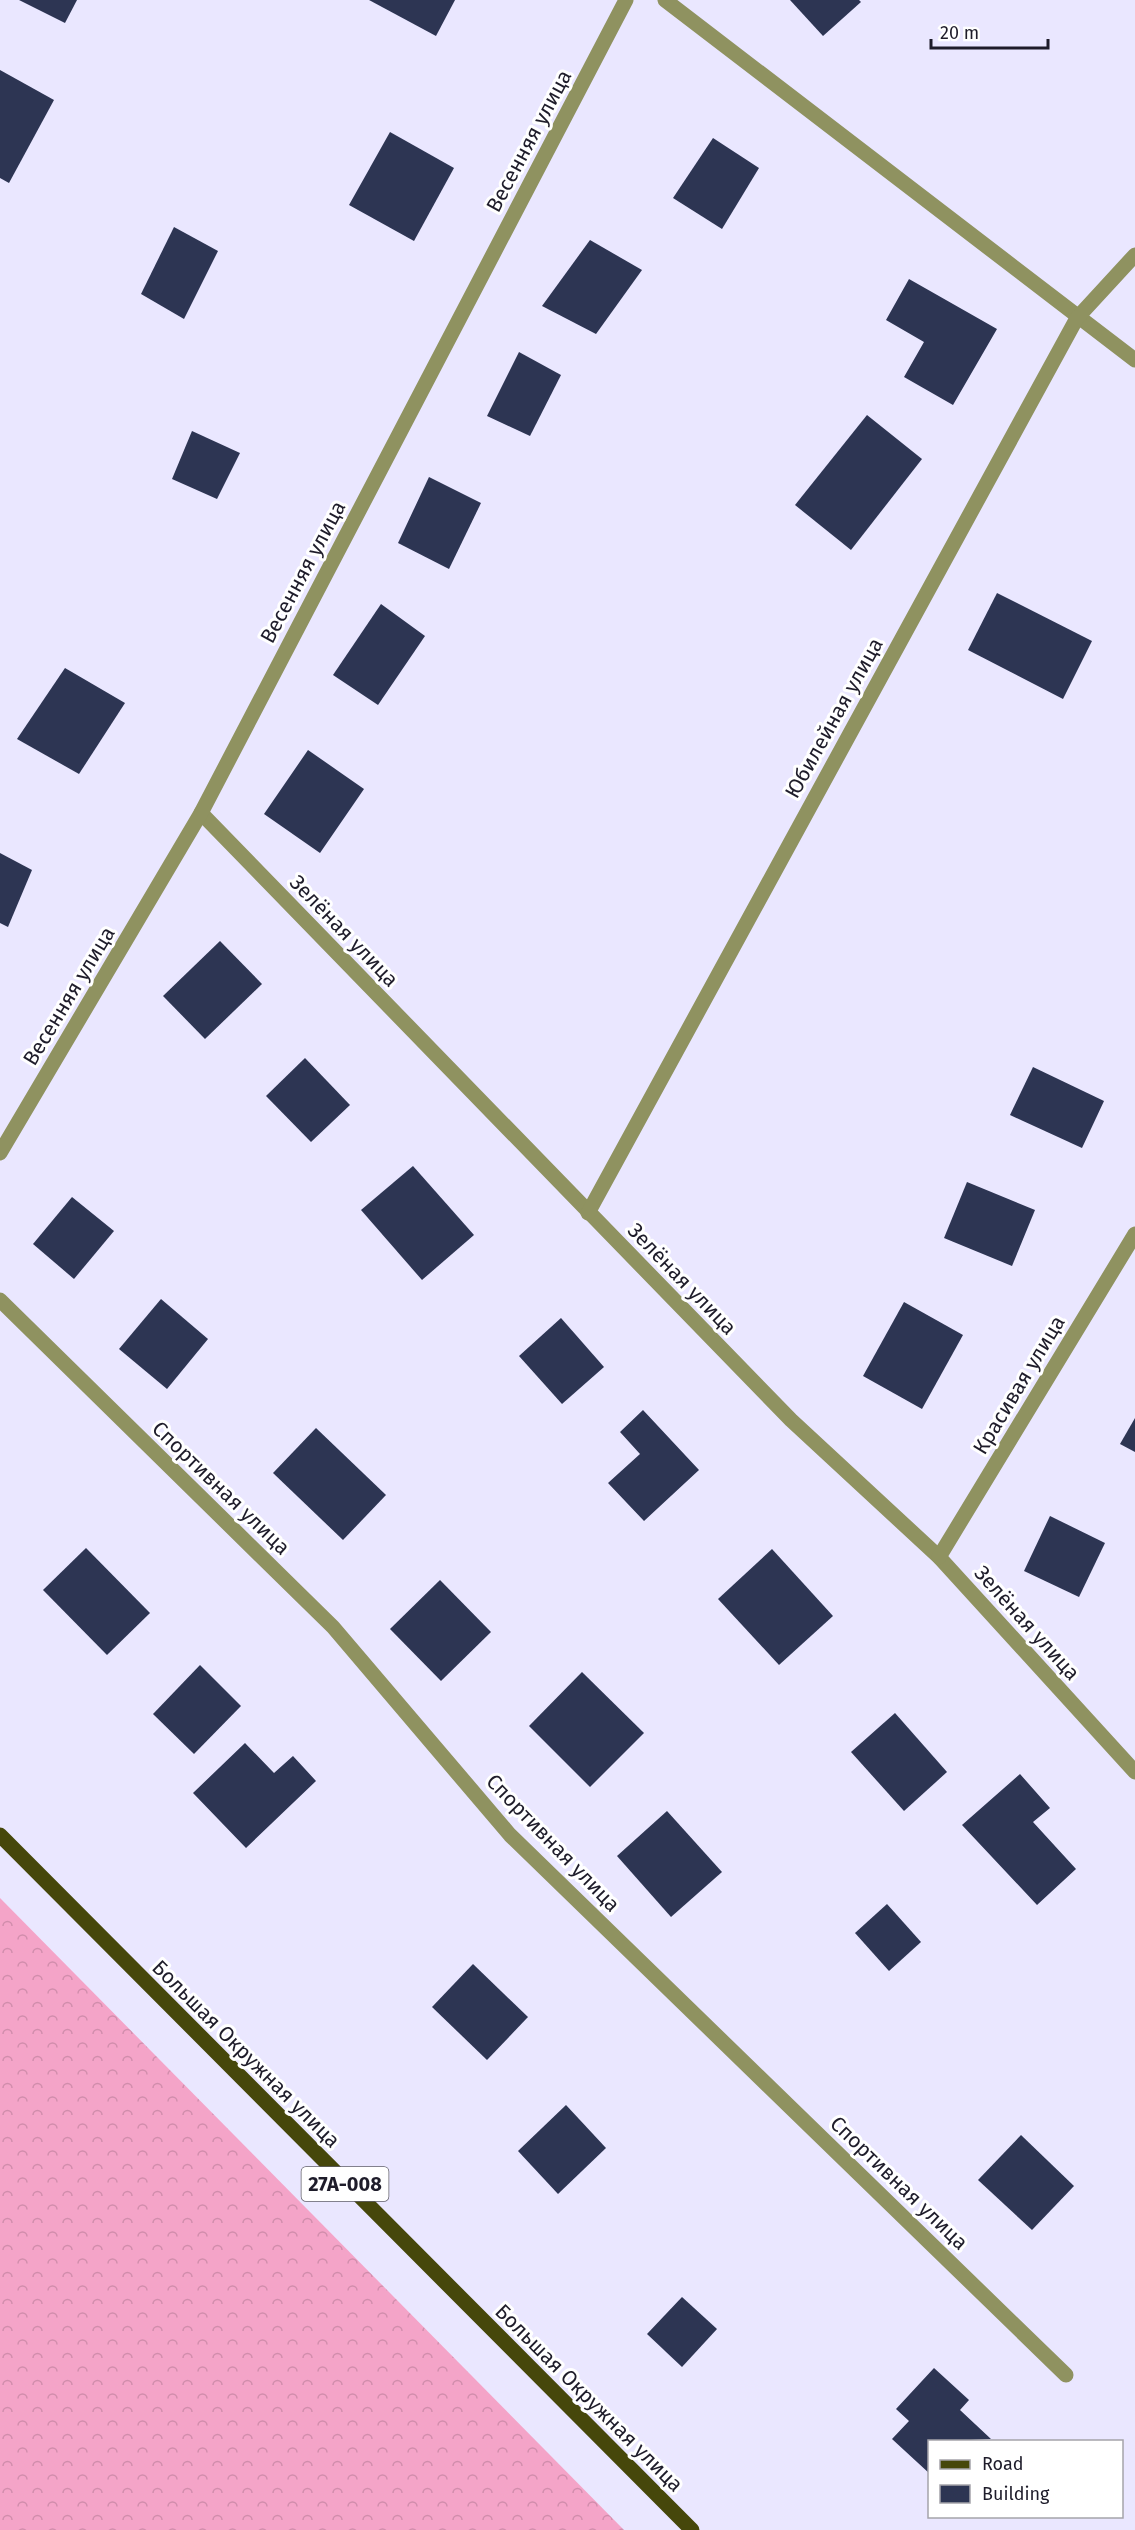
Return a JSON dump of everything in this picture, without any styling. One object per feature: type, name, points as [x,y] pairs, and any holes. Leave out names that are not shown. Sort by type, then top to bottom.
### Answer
[{"type":"main road","name":"Большая Окружная улица","points":[[0,1835],[693,2530]]},
{"type":"street","name":"Весенняя улица","points":[[0,1153],[201,813],[626,0]]},
{"type":"street","points":[[665,0],[1077,318],[1135,360]]},
{"type":"street","name":"Юбилейная улица","points":[[588,1213],[1077,318],[1135,255]]},
{"type":"street","name":"Зелёная улица","points":[[201,813],[791,1420],[939,1557],[1135,1772]]},
{"type":"street","name":"Красивая улица","points":[[939,1557],[1135,1234]]},
{"type":"street","name":"Спортивная улица","points":[[0,1300],[333,1627],[510,1835],[1066,2375]]},
{"type":"green space","points":[[0,1898],[624,2530],[0,2530]]},
{"type":"building","points":[[19,0],[77,0],[65,23]]},
{"type":"building","points":[[369,0],[455,0],[436,36]]},
{"type":"building","points":[[790,0],[859,0],[861,2],[823,36]]},
{"type":"building","points":[[0,70],[54,100],[9,183],[0,178]]},
{"type":"building","points":[[390,132],[454,168],[414,241],[349,205]]},
{"type":"building","points":[[713,138],[759,168],[722,229],[673,198]]},
{"type":"building","points":[[174,227],[218,251],[184,319],[141,294]]},
{"type":"building","points":[[590,240],[642,270],[596,334],[542,306]]},
{"type":"building","points":[[909,279],[997,329],[953,405],[904,377],[924,342],[886,320]]},
{"type":"building","points":[[519,352],[561,375],[530,436],[487,416]]},
{"type":"building","points":[[867,415],[922,459],[851,550],[795,505]]},
{"type":"building","points":[[192,431],[240,453],[217,499],[172,479]]},
{"type":"building","points":[[429,477],[481,503],[449,569],[398,543]]},
{"type":"building","points":[[997,593],[1092,641],[1063,699],[968,650]]},
{"type":"building","points":[[381,604],[425,636],[378,705],[333,675]]},
{"type":"building","points":[[65,668],[125,703],[79,774],[17,739]]},
{"type":"building","points":[[308,750],[364,789],[320,853],[264,814]]},
{"type":"building","points":[[0,853],[32,870],[8,927],[0,923]]},
{"type":"building","points":[[220,941],[262,984],[205,1039],[163,996]]},
{"type":"building","points":[[305,1058],[350,1105],[311,1142],[266,1096]]},
{"type":"building","points":[[1033,1067],[1104,1101],[1082,1148],[1010,1115]]},
{"type":"building","points":[[413,1166],[474,1235],[422,1280],[361,1210]]},
{"type":"building","points":[[967,1182],[1035,1210],[1012,1266],[944,1238]]},
{"type":"building","points":[[72,1197],[114,1231],[74,1279],[33,1244]]},
{"type":"building","points":[[161,1299],[208,1339],[167,1389],[119,1349]]},
{"type":"building","points":[[904,1302],[963,1335],[922,1409],[863,1376]]},
{"type":"building","points":[[561,1318],[604,1367],[562,1404],[519,1356]]},
{"type":"building","points":[[643,1410],[699,1470],[644,1521],[608,1483],[640,1454],[620,1432]]},
{"type":"building","points":[[1135,1418],[1135,1452],[1120,1444]]},
{"type":"building","points":[[316,1428],[386,1495],[343,1540],[273,1473]]},
{"type":"building","points":[[1050,1516],[1105,1543],[1079,1597],[1024,1571]]},
{"type":"building","points":[[86,1548],[150,1613],[107,1655],[43,1590]]},
{"type":"building","points":[[772,1549],[833,1616],[779,1665],[718,1599]]},
{"type":"building","points":[[440,1580],[491,1632],[441,1681],[390,1629]]},
{"type":"building","points":[[200,1665],[241,1706],[194,1754],[153,1714]]},
{"type":"building","points":[[582,1672],[644,1733],[590,1787],[529,1726]]},
{"type":"building","points":[[895,1713],[947,1772],[904,1811],[851,1752]]},
{"type":"building","points":[[245,1743],[274,1773],[293,1756],[316,1781],[246,1848],[193,1793]]},
{"type":"building","points":[[1020,1774],[1050,1808],[1033,1822],[1076,1869],[1037,1905],[962,1825]]},
{"type":"building","points":[[667,1811],[722,1872],[671,1917],[617,1856]]},
{"type":"building","points":[[887,1904],[921,1942],[889,1971],[855,1933]]},
{"type":"building","points":[[473,1964],[528,2017],[487,2060],[432,2007]]},
{"type":"building","points":[[566,2105],[606,2148],[558,2194],[518,2151]]},
{"type":"building","points":[[1021,2135],[1074,2186],[1032,2230],[978,2180]]},
{"type":"building","points":[[682,2297],[717,2329],[682,2367],[647,2334]]},
{"type":"building","points":[[934,2368],[969,2400],[960,2410],[991,2439],[928,2440],[928,2472],[892,2439],[909,2421],[896,2409]]}]
